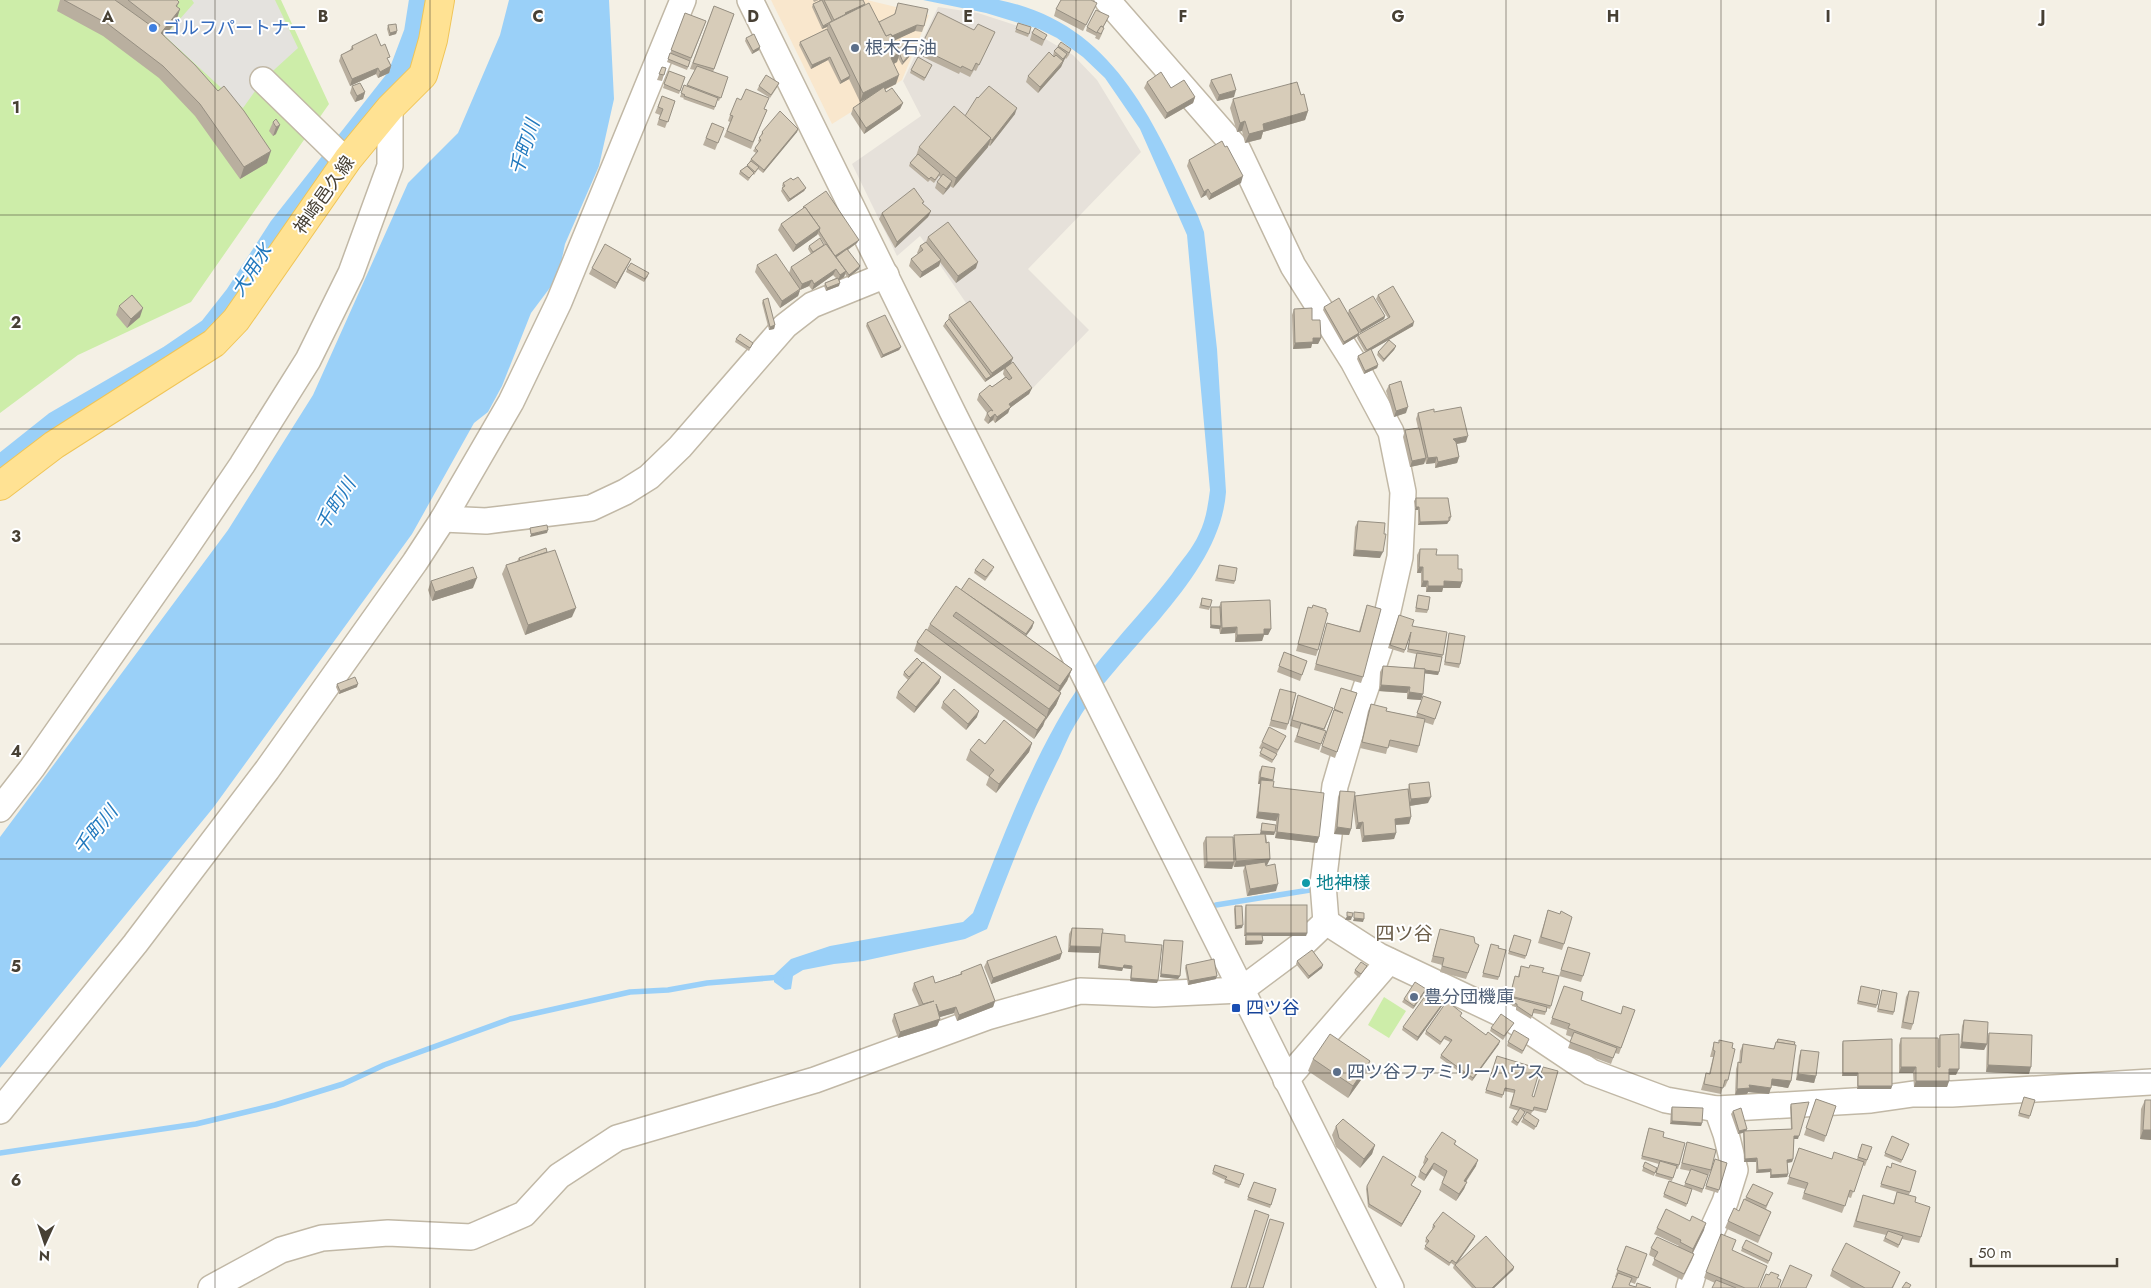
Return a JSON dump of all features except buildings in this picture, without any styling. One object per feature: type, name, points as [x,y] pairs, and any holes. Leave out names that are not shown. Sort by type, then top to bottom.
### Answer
[{"type":"main road","name":"神崎邑久線","points":[[0,486],[54,445],[214,343],[236,320],[340,154],[423,75],[433,40],[440,0]]},
{"type":"street","points":[[0,1111],[135,944],[267,770],[444,519],[512,402],[559,302],[683,0]]},
{"type":"street","points":[[750,0],[1390,1288]]},
{"type":"street","points":[[210,1288],[281,1250],[322,1238],[388,1234],[471,1237],[524,1214],[559,1176],[617,1138],[815,1080],[987,1017],[1080,991],[1154,994],[1241,990],[1304,944],[1326,922],[1323,884],[1335,786],[1357,711],[1380,646],[1400,557],[1403,492],[1391,432],[1353,362],[1293,266],[1238,150],[1107,0]]},
{"type":"street","points":[[263,80],[340,154]]},
{"type":"street","points":[[0,809],[32,768],[183,552],[242,465],[308,360],[351,273],[390,166],[390,108]]},
{"type":"street","points":[[444,519],[486,520],[591,508],[625,492],[649,477],[680,447],[786,326],[812,306],[886,275]]},
{"type":"street","points":[[1326,922],[1389,961],[1510,1018],[1591,1072],[1666,1100],[1717,1109],[1871,1100],[1913,1094],[1952,1094],[2151,1082]]},
{"type":"street","points":[[1286,1080],[1389,961]]},
{"type":"street","points":[[1689,1288],[1695,1268],[1725,1202],[1735,1170],[1726,1134],[1717,1109]]},
{"type":"shaded area","points":[[192,0],[275,0],[298,48],[263,80],[243,108],[165,36],[194,3]]},
{"type":"shaded area","name":"根木石油","points":[[771,0],[867,0],[929,15],[902,80],[832,124]]},
{"type":"shaded area","points":[[938,7],[978,13],[1030,30],[1073,55],[1097,80],[1141,152],[1028,269],[1089,330],[1028,393],[920,236],[897,256],[852,164],[921,116],[903,81]]},
{"type":"green space","name":"ゴルフパートナー","points":[[0,0],[281,0],[329,104],[191,302],[78,355],[0,413]]},
{"type":"green space","points":[[1384,997],[1406,1011],[1389,1038],[1368,1025]]},
{"type":"water","name":"千町川","points":[[509,0],[609,0],[614,99],[599,166],[565,244],[558,277],[531,313],[502,386],[488,412],[474,423],[412,534],[213,808],[0,1068],[0,837],[228,530],[313,395],[408,183],[458,133],[500,35]]},
{"type":"water","points":[[923,0],[999,0],[1039,12],[1072,30],[1101,53],[1125,81],[1146,112],[1181,180],[1204,232],[1217,349],[1226,492],[1220,524],[1206,554],[1188,583],[1166,612],[1096,693],[1072,729],[1030,821],[987,929],[965,939],[863,961],[803,970],[793,976],[791,989],[785,990],[774,982],[774,975],[791,959],[830,946],[963,922],[973,913],[1026,784],[1050,734],[1088,675],[1172,574],[1190,549],[1203,523],[1210,490],[1187,235],[1140,129],[1105,78],[1083,57],[1057,38],[1039,29],[986,13]]},
{"type":"waterway","name":"大用水","points":[[0,465],[54,422],[168,356],[209,328],[235,295],[279,227],[397,77],[414,32],[419,0]]},
{"type":"waterway","points":[[1216,905],[1310,890]]},
{"type":"waterway","points":[[0,1153],[196,1124],[275,1105],[343,1084],[384,1065],[510,1019],[630,992],[668,990],[707,983],[781,977]]},
{"type":"place","name":"ゴルフパートナー","points":[[153,28]]},
{"type":"place","name":"根木石油","points":[[855,48]]},
{"type":"place","name":"地神様","points":[[1306,883]]},
{"type":"place","name":"豊分団機庫","points":[[1414,997]]},
{"type":"place","name":"四ツ谷","points":[[1236,1008]]},
{"type":"place","name":"四ツ谷ファミリーハウス","points":[[1337,1072]]},
{"type":"district","name":"四ツ谷","points":[[1404,933]]}]
